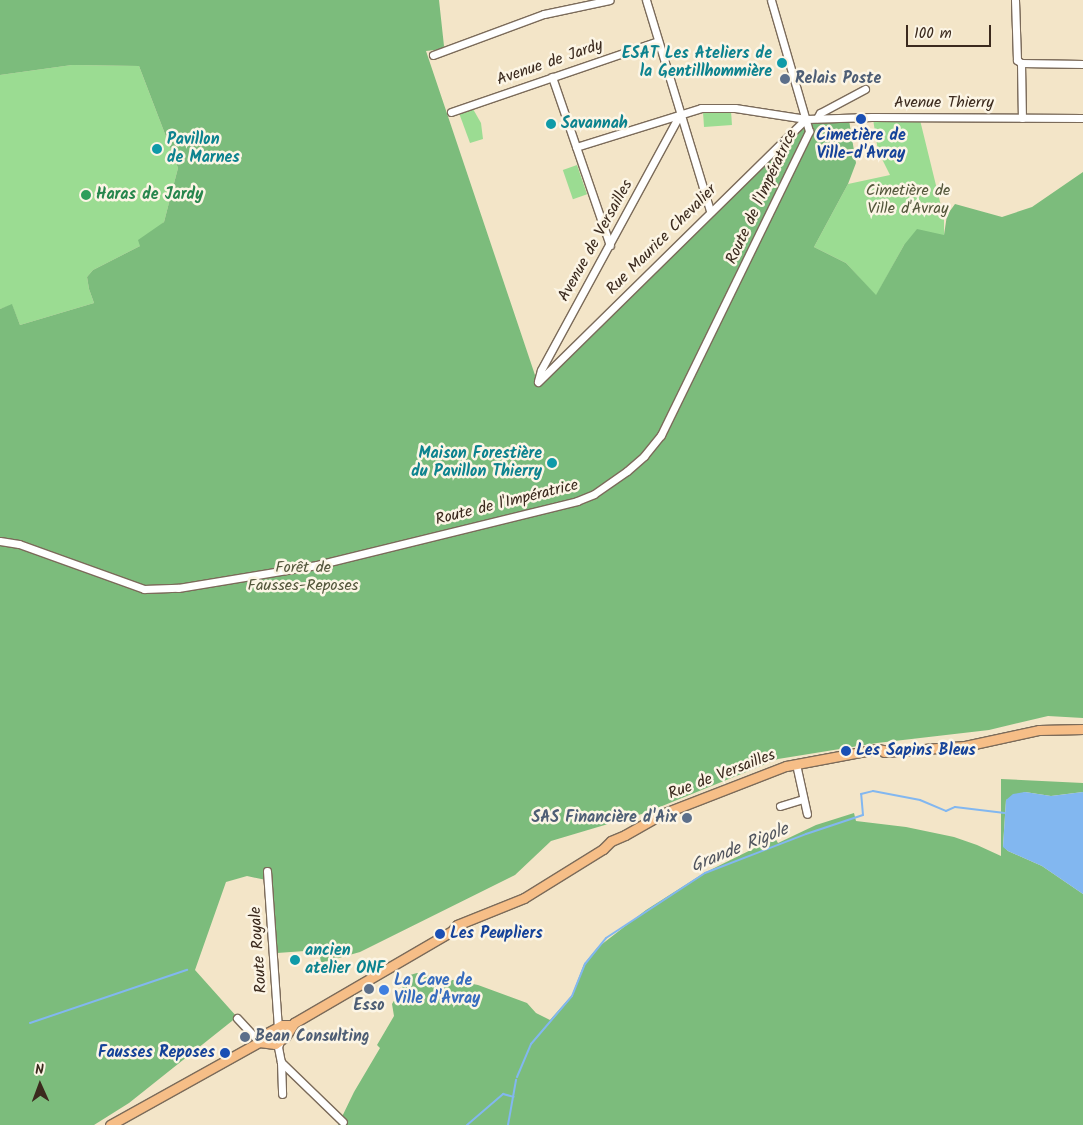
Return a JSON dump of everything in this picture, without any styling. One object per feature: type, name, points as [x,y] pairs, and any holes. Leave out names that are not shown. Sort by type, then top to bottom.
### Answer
[{"type":"main road","name":"Rue de Versailles","points":[[291,1025],[452,931],[466,927],[482,916],[524,898],[603,849],[615,846],[625,835],[662,814],[767,772],[796,764],[877,749],[965,746],[1040,730],[1083,729]]},
{"type":"main road","points":[[263,1043],[263,1036],[278,1027],[291,1025]]},
{"type":"main road","points":[[110,1125],[263,1043],[275,1044],[285,1038],[291,1025]]},
{"type":"street","points":[[433,55],[544,14],[610,0]]},
{"type":"street","points":[[646,0],[710,211]]},
{"type":"street","points":[[771,0],[806,119]]},
{"type":"street","points":[[1015,0],[1017,60],[1021,63],[1083,64]]},
{"type":"street","name":"Avenue de Jardy","points":[[451,112],[658,41]]},
{"type":"street","points":[[1021,63],[1022,118]]},
{"type":"street","points":[[552,77],[610,245]]},
{"type":"street","points":[[817,118],[820,113],[865,89]]},
{"type":"street","name":"Avenue Thierry","points":[[576,147],[701,108],[734,108],[806,119],[1083,118]]},
{"type":"street","name":"Avenue de Versailles","points":[[538,382],[541,370],[680,114]]},
{"type":"street","name":"Rue Maurice Chevalier","points":[[538,382],[710,211],[806,119]]},
{"type":"street","name":"Route de l'Impératrice","points":[[0,541],[19,544],[144,588],[160,590],[317,565],[591,496],[627,471],[644,456],[661,435],[809,131],[806,119]]},
{"type":"street","points":[[796,764],[807,814]]},
{"type":"street","points":[[780,806],[803,799]]},
{"type":"street","name":"Route Royale","points":[[267,872],[278,1027]]},
{"type":"street","points":[[237,1018],[343,1122]]},
{"type":"street","points":[[280,1041],[278,1047],[282,1094]]},
{"type":"green space","name":"Forêt de Fausses-Reposes","points":[[0,0],[439,0],[444,46],[443,49],[426,51],[538,384],[809,122],[849,120],[856,163],[848,184],[814,247],[846,263],[876,295],[904,245],[917,229],[944,235],[947,215],[955,204],[1002,217],[1032,207],[1083,172],[1083,718],[1048,716],[989,730],[877,743],[778,759],[645,813],[551,841],[515,875],[360,952],[321,963],[319,950],[277,953],[271,881],[247,876],[226,882],[195,970],[237,1017],[129,1103],[94,1125],[0,1125],[0,309],[12,304],[20,325],[94,303],[87,277],[93,270],[140,246],[138,240],[164,222],[178,168],[139,66],[72,65],[0,75]]},
{"type":"green space","name":"Haras de Jardy","points":[[72,65],[139,66],[178,168],[164,222],[140,246],[93,270],[87,277],[94,303],[20,325],[12,305],[0,309],[0,75]]},
{"type":"green space","points":[[473,109],[481,123],[483,139],[470,143],[459,113]]},
{"type":"green space","points":[[731,111],[732,125],[704,127],[703,113]]},
{"type":"green space","name":"Cimetière de Ville d'Avray","points":[[873,119],[920,120],[944,218],[944,235],[904,245],[876,296],[846,263],[814,247],[848,184],[890,175],[878,151]]},
{"type":"green space","points":[[577,165],[587,194],[573,199],[563,170]]},
{"type":"green space","points":[[1001,779],[1083,783],[1083,792],[1051,796],[1025,792],[1006,800],[1003,846],[1008,851],[1042,866],[1083,894],[1083,1125],[338,1125],[354,1092],[380,1048],[377,1045],[394,1016],[392,1004],[410,975],[417,973],[478,985],[527,1003],[536,1013],[550,1020],[572,995],[584,964],[597,948],[646,910],[704,873],[775,838],[778,843],[816,825],[854,813],[856,821],[906,827],[954,837],[1001,856]]},
{"type":"water","points":[[1025,792],[1051,796],[1083,792],[1083,894],[1042,866],[1003,847],[1006,800],[1013,794]]},
{"type":"waterway","name":"Grande Rigole","points":[[517,1077],[531,1044],[572,996],[585,964],[606,938],[705,873],[806,834],[863,815],[861,794],[873,791],[920,800],[946,811],[955,807],[1005,813]]},
{"type":"waterway","points":[[30,1023],[187,970]]},
{"type":"waterway","name":"Grande Rigole","points":[[508,1125],[516,1080]]},
{"type":"waterway","points":[[467,1125],[503,1094],[514,1097]]},
{"type":"place","name":"ESAT Les Ateliers de la Gentillhommière","points":[[782,63]]},
{"type":"place","name":"Relais Poste","points":[[785,79]]},
{"type":"place","name":"Cimetière de Ville-d'Avray","points":[[861,119]]},
{"type":"place","name":"Savannah","points":[[551,124]]},
{"type":"place","name":"Pavillon de Marnes","points":[[157,149]]},
{"type":"place","name":"Haras de Jardy","points":[[86,195]]},
{"type":"place","name":"Maison Forestière du Pavillon Thierry","points":[[552,463]]},
{"type":"place","name":"Les Sapins Bleus","points":[[846,751]]},
{"type":"place","name":"SAS Financière d'Aix","points":[[687,818]]},
{"type":"place","name":"Les Peupliers","points":[[440,934]]},
{"type":"place","name":"ancien atelier ONF","points":[[295,960]]},
{"type":"place","name":"Esso","points":[[369,989]]},
{"type":"place","name":"La Cave de Ville d'Avray","points":[[384,990]]},
{"type":"place","name":"Bean Consulting","points":[[245,1037]]},
{"type":"place","name":"Fausses Reposes","points":[[225,1053]]}]
